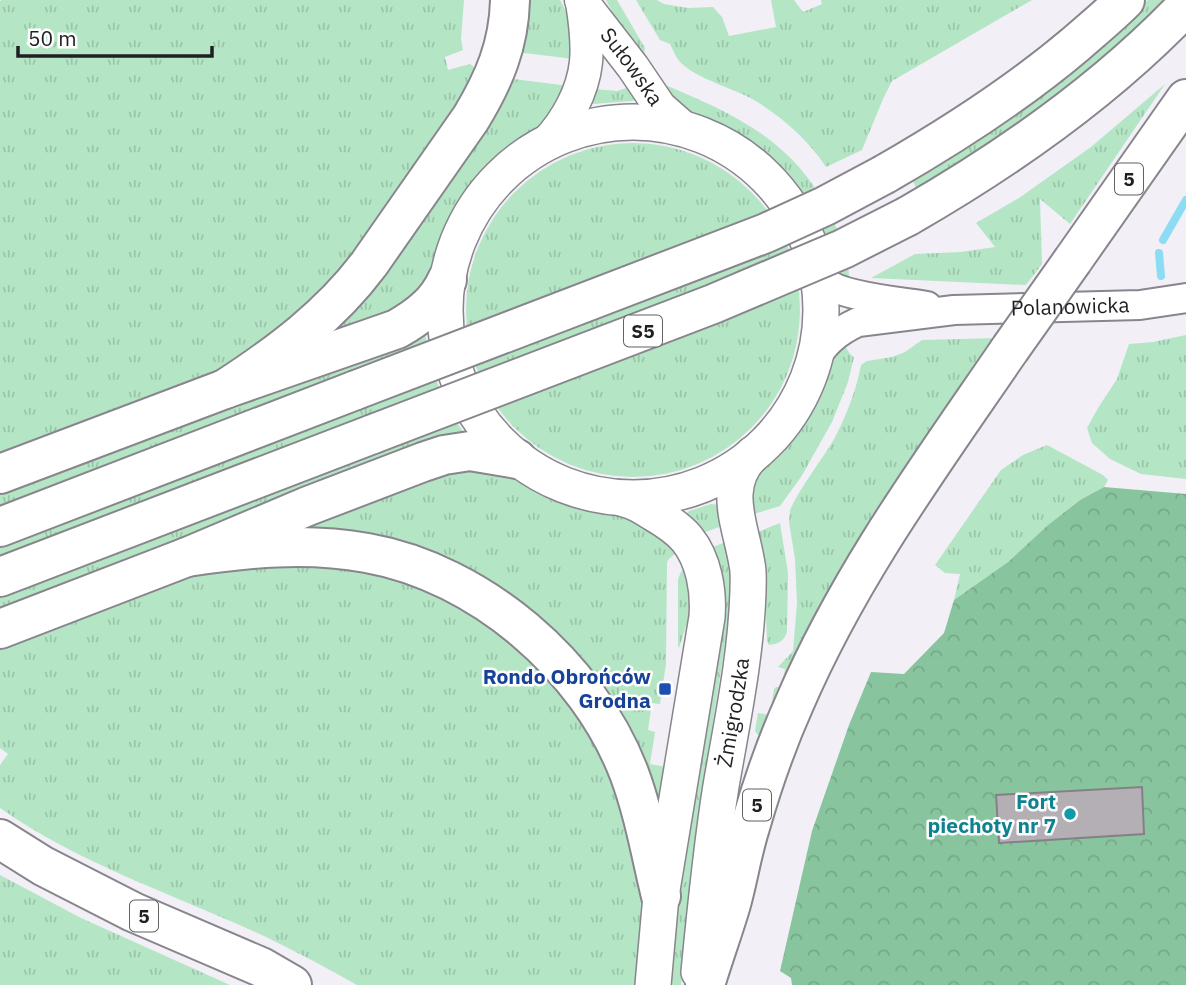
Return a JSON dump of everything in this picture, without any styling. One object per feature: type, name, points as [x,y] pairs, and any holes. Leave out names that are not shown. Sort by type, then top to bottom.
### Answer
[{"type":"highway","points":[[225,388],[254,370],[334,305],[353,286],[484,96],[502,57],[510,0]]},
{"type":"highway","name":"S5","points":[[0,527],[754,238],[825,206],[944,140],[1007,99],[1041,74],[1125,0]]},
{"type":"highway","name":"S5","points":[[0,577],[713,304],[843,250],[956,188],[1038,133],[1112,75],[1186,6]]},
{"type":"highway","name":"5","points":[[705,985],[731,905],[749,829],[767,773],[808,672],[861,571],[1010,349],[1186,99]]},
{"type":"highway","points":[[0,474],[225,388],[397,328],[410,322],[427,308],[440,294],[447,280]]},
{"type":"highway","points":[[0,629],[444,455],[470,451],[517,458]]},
{"type":"highway","points":[[187,557],[271,547],[338,549],[369,554],[427,572],[497,609],[551,654],[582,691],[613,740],[633,785],[661,897]]},
{"type":"highway","name":"5","points":[[0,839],[43,866],[133,912],[261,967],[292,985]]},
{"type":"main road","name":"Sułowska","points":[[582,1],[660,107],[685,128]]},
{"type":"main road","name":"Sułowska","points":[[545,143],[564,121],[574,102],[585,68],[586,28],[582,1]]},
{"type":"main road","points":[[637,122],[685,128],[730,149],[757,168],[796,216],[816,266],[821,316],[813,364],[793,408],[777,431],[728,472],[705,484],[656,497],[617,498],[590,494],[540,474],[517,458],[491,434],[475,414],[451,360],[446,335],[445,307],[450,264],[460,233],[476,205],[507,170],[545,143],[572,132],[607,124],[637,122]]},
{"type":"main road","name":"Żmigrodzka","points":[[698,985],[711,852],[747,624],[748,573],[734,497],[741,468],[761,447]]},
{"type":"main road","name":"Żmigrodzka","points":[[617,498],[631,500],[643,506],[671,523],[688,539],[701,566],[707,589],[707,617],[661,897],[653,985]]},
{"type":"street","name":"Polanowicka","points":[[816,266],[824,282],[859,296],[954,310]]},
{"type":"street","name":"Polanowicka","points":[[813,364],[822,347],[835,335],[858,323],[954,310],[1140,305],[1186,298]]},
{"type":"green space","points":[[2,0],[464,0],[461,39],[463,50],[445,57],[448,70],[470,64],[482,73],[324,298],[221,373],[0,459]]},
{"type":"green space","points":[[524,0],[560,0],[572,28],[574,59],[516,52]]},
{"type":"green space","points":[[606,0],[617,0],[645,48],[644,54],[638,56]]},
{"type":"green space","points":[[636,0],[657,0],[664,4],[688,8],[713,7],[722,17],[729,36],[776,27],[771,0],[794,0],[803,12],[822,4],[821,0],[1032,0],[892,81],[862,150],[826,167],[787,123],[768,109],[697,74],[681,63],[670,44],[660,40]]},
{"type":"green space","points":[[1148,0],[1168,0],[1126,41],[1029,119],[918,191],[911,178],[1088,54]]},
{"type":"green space","points":[[507,78],[569,86],[556,109],[538,129],[505,150],[463,195],[445,227],[427,281],[407,307],[313,342]]},
{"type":"green space","points":[[654,81],[713,106],[753,128],[801,169],[826,205],[836,227],[848,265],[849,278],[835,265],[820,227],[801,192],[788,175],[736,132],[676,105]]},
{"type":"green space","points":[[1165,84],[1070,224],[1040,199],[1042,264],[1026,285],[871,278],[915,254],[995,247],[976,223],[1019,198],[1091,147]]},
{"type":"green space","points":[[633,86],[638,94],[635,100],[593,104],[590,102],[594,89],[617,91]]},
{"type":"green space","points":[[633,143],[666,146],[697,156],[726,171],[751,192],[772,217],[787,246],[797,277],[800,310],[797,343],[787,374],[772,403],[751,428],[726,449],[697,464],[666,474],[633,477],[600,474],[569,464],[540,449],[515,428],[494,403],[479,374],[469,343],[466,310],[469,277],[479,246],[494,217],[515,192],[540,171],[569,156],[600,146]]},
{"type":"green space","points":[[425,332],[438,385],[449,410],[464,433],[0,614],[0,490]]},
{"type":"green space","points":[[1186,335],[1186,479],[1141,474],[1110,459],[1092,443],[1087,428],[1117,379],[1129,344]]},
{"type":"green space","points":[[999,338],[762,740],[755,731],[758,713],[770,715],[774,689],[782,687],[785,669],[778,667],[793,651],[797,603],[790,510],[838,432],[861,365],[867,361],[905,352],[922,340]]},
{"type":"green space","points":[[845,346],[854,357],[848,382],[832,422],[801,477],[780,506],[754,514],[752,493],[759,474],[790,443],[808,418],[838,352]]},
{"type":"green space","points":[[1047,445],[1103,475],[1108,480],[1104,487],[1080,500],[1008,562],[954,600],[960,574],[945,573],[935,565],[1001,470],[1023,455]]},
{"type":"green space","points":[[453,468],[511,476],[542,495],[569,506],[601,514],[634,517],[679,550],[667,563],[666,664],[660,704],[652,703],[648,730],[655,732],[650,764],[666,767],[663,831],[562,643],[289,529]]},
{"type":"green space","points":[[1104,487],[1186,494],[1186,985],[792,985],[791,978],[780,971],[812,831],[849,725],[871,672],[904,674],[944,633],[954,600],[1008,562],[1080,500]]},
{"type":"green space","points":[[711,504],[719,505],[722,526],[700,534],[687,518],[687,513]]},
{"type":"green space","points":[[780,523],[788,573],[787,632],[781,642],[769,645],[764,561],[758,532]]},
{"type":"green space","points":[[726,542],[732,567],[733,594],[697,823],[681,985],[669,985],[710,548]]},
{"type":"green space","points":[[314,558],[437,589],[537,656],[616,775],[644,896],[639,985],[357,985],[266,937],[96,863],[0,808],[0,765],[8,754],[0,748],[0,645],[200,570]]},
{"type":"green space","points":[[688,564],[695,598],[679,648],[678,579]]},
{"type":"green space","points":[[0,875],[81,918],[230,985],[0,985]]},
{"type":"building","name":"Fort piechoty nr 7","points":[[1142,787],[1144,834],[999,843],[996,795]]},
{"type":"waterway","points":[[1163,240],[1186,200]]},
{"type":"waterway","points":[[1159,253],[1161,276]]},
{"type":"place","name":"Rondo Obrońców Grodna","points":[[665,689]]},
{"type":"place","name":"Fort piechoty nr 7","points":[[1070,814]]}]
